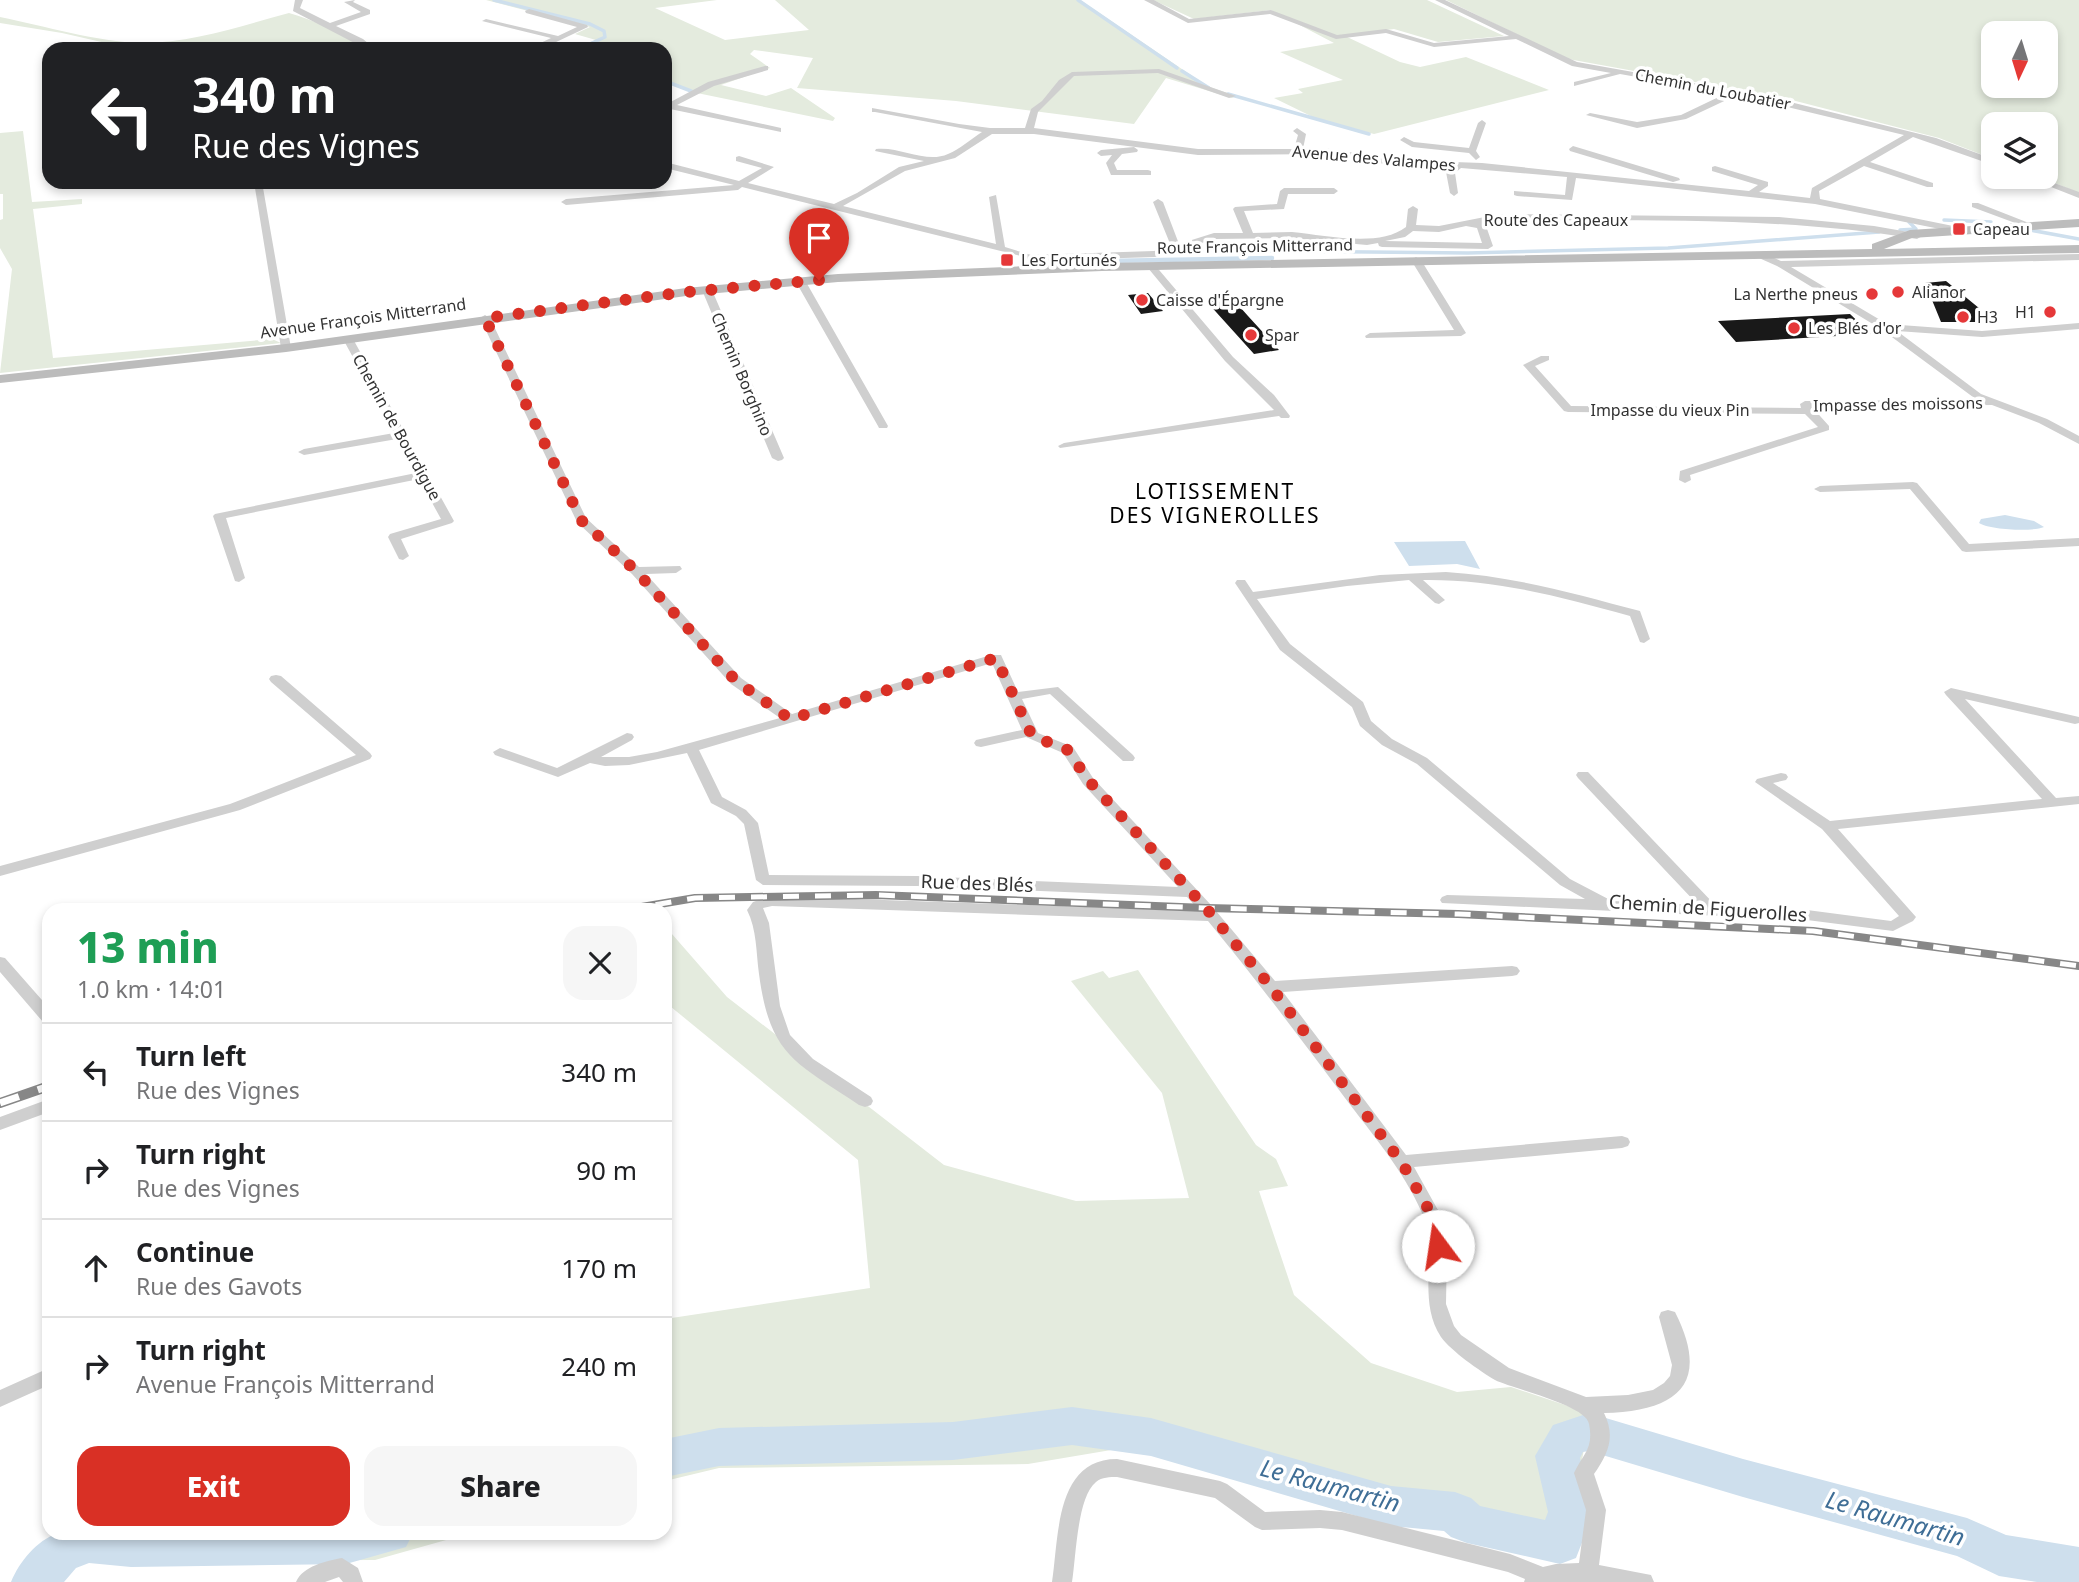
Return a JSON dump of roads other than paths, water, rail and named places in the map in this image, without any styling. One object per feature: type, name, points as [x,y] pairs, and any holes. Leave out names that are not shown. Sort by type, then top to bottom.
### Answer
[{"type":"main road","points":[[1528,258],[1877,247],[1955,229],[2079,223]]},
{"type":"main road","points":[[1918,237],[2079,246]]},
{"type":"main road","points":[[1787,259],[1905,251],[1918,237]]},
{"type":"main road","points":[[1528,258],[1762,256],[1787,259],[2079,246]]},
{"type":"main road","name":"Route François Mitterrand","points":[[982,271],[1153,260],[1528,258]]},
{"type":"main road","name":"Avenue François Mitterrand","points":[[0,379],[286,348],[485,318],[707,290],[982,271]]},
{"type":"street","points":[[299,0],[296,9],[359,42]]},
{"type":"street","points":[[331,25],[367,12],[348,2],[352,0]]},
{"type":"street","points":[[1148,0],[1188,21],[1271,12],[1336,37],[1386,31],[1423,43],[1448,44],[1518,37]]},
{"type":"street","name":"Chemin du Loubatier","points":[[1438,0],[1575,64],[1737,92],[1816,110],[1911,135],[1981,158]]},
{"type":"street","points":[[528,11],[584,27],[549,42]]},
{"type":"street","points":[[486,21],[559,38]]},
{"type":"street","points":[[672,104],[711,84],[765,68]]},
{"type":"street","points":[[1029,131],[1034,111],[1046,103],[1067,76],[1073,74],[1159,71],[1232,96]]},
{"type":"street","points":[[1577,84],[1622,72]]},
{"type":"street","points":[[1590,115],[1637,125],[1683,117],[1737,92]]},
{"type":"street","points":[[672,108],[778,130]]},
{"type":"street","name":"Avenue des Valampes","points":[[874,110],[990,131],[1029,131],[1210,153],[1324,151],[1398,163],[1482,166],[1709,189],[1815,201],[1955,229]]},
{"type":"street","points":[[1472,151],[1482,123]]},
{"type":"street","points":[[835,207],[902,169],[952,156],[990,131]]},
{"type":"street","points":[[1297,131],[1303,134],[1298,150]]},
{"type":"street","points":[[1815,201],[1815,190],[1911,135]]},
{"type":"street","points":[[1404,140],[1412,144],[1472,151],[1482,166]]},
{"type":"street","points":[[1101,153],[1160,148]]},
{"type":"street","name":"Avenue des Valampes","points":[[1573,149],[1709,189]]},
{"type":"street","points":[[879,152],[896,151],[933,160]]},
{"type":"street","points":[[1119,152],[1110,163],[1114,173],[1148,173]]},
{"type":"street","points":[[566,202],[745,185],[769,167],[739,159]]},
{"type":"street","points":[[1861,162],[1930,185]]},
{"type":"street","points":[[1454,193],[1450,172],[1459,165]]},
{"type":"street","name":"Route des Capeaux","points":[[672,167],[1001,248],[1030,258],[1153,260],[1176,248],[1214,236],[1289,234],[1367,242],[1402,235],[1411,228],[1439,229],[1500,217],[1768,220],[1874,229],[1918,237]]},
{"type":"street","points":[[1714,169],[1765,184],[1750,194]]},
{"type":"street","points":[[1517,193],[1569,198],[1572,176]]},
{"type":"street","points":[[2058,187],[2079,195]]},
{"type":"street","points":[[259,189],[286,348]]},
{"type":"street","points":[[1249,235],[1238,209],[1281,207],[1284,191],[1334,191]]},
{"type":"street","points":[[993,197],[1001,248]]},
{"type":"street","points":[[1158,202],[1176,248]]},
{"type":"street","points":[[1975,205],[2029,225]]},
{"type":"street","points":[[1411,228],[1413,209]]},
{"type":"street","points":[[1367,242],[1409,246],[1488,246],[1481,226],[1463,223]]},
{"type":"street","points":[[1787,259],[2079,257]]},
{"type":"street","points":[[1787,259],[1978,396],[2076,437]]},
{"type":"street","points":[[1065,446],[1283,414],[1270,397],[1228,359],[1153,260]]},
{"type":"street","points":[[1370,336],[1461,333],[1416,260]]},
{"type":"street","points":[[800,282],[883,426]]},
{"type":"street","name":"Chemin Borghino","points":[[707,290],[778,458]]},
{"type":"street","points":[[485,318],[581,520],[636,571],[736,681],[790,719]]},
{"type":"street","points":[[1885,327],[1982,334],[2079,326]]},
{"type":"street","name":"Chemin de Bourdigue","points":[[348,339],[449,521],[394,537],[403,556]]},
{"type":"street","name":"Impasse du vieux Pin","points":[[1545,358],[1528,365],[1568,409],[1808,411]]},
{"type":"street","name":"Impasse des moissons","points":[[1808,411],[1805,404],[1996,403]]},
{"type":"street","points":[[1685,480],[1684,473],[1825,428],[1808,411]]},
{"type":"street","points":[[304,452],[401,435]]},
{"type":"street","points":[[240,578],[219,516],[423,475]]},
{"type":"street","points":[[1820,489],[1913,485],[1966,548],[2079,542]]},
{"type":"street","points":[[636,571],[676,569]]},
{"type":"street","points":[[1250,596],[1364,580],[1413,577],[1448,576],[1511,582],[1636,614],[1644,639]]},
{"type":"street","points":[[1413,577],[1438,600]]},
{"type":"street","name":"Chemin de Figuerolles","points":[[1241,583],[1285,647],[1358,705],[1365,723],[1387,742],[1422,761],[1565,882],[1609,905],[1807,915],[1893,926],[1908,917],[1828,826]]},
{"type":"street","points":[[588,758],[612,764],[691,747],[996,658],[1030,732],[1035,738],[1068,750],[1088,780],[1213,916],[1271,987],[1402,1163],[1430,1212],[1435,1227],[1438,1246],[1437,1304],[1446,1329],[1454,1340],[1502,1374],[1585,1405],[1594,1413],[1599,1423],[1600,1444],[1596,1457],[1584,1473],[1596,1510],[1588,1574]]},
{"type":"street","points":[[0,871],[234,807],[365,756],[276,679]]},
{"type":"street","points":[[1013,697],[1053,690],[1128,758]]},
{"type":"street","points":[[2052,802],[1951,692],[2075,719]]},
{"type":"street","points":[[981,743],[1030,732]]},
{"type":"street","points":[[500,751],[553,773],[564,772],[627,737]]},
{"type":"street","name":"Rue des Blés","points":[[691,747],[716,800],[741,813],[751,824],[763,880],[917,881],[1191,892]]},
{"type":"street","points":[[1583,775],[1711,910]]},
{"type":"street","points":[[1781,777],[1762,782],[1828,826],[2079,800]]},
{"type":"street","points":[[912,906],[917,881]]},
{"type":"street","points":[[1447,900],[1609,905]]},
{"type":"street","name":"Rue des Blés","points":[[865,1101],[799,1055],[784,1039],[775,1019],[761,923],[755,910],[758,905],[771,901],[937,909],[1213,916]]},
{"type":"street","points":[[0,962],[42,1010]]},
{"type":"street","points":[[1271,987],[1512,971]]},
{"type":"street","points":[[0,1124],[42,1108]]},
{"type":"street","points":[[1402,1163],[1622,1142]]},
{"type":"street","points":[[1585,1405],[1643,1401],[1669,1392],[1677,1383],[1681,1363],[1668,1317]]},
{"type":"street","points":[[0,1399],[42,1379]]},
{"type":"street","points":[[1062,1582],[1075,1495],[1089,1476],[1098,1470],[1117,1468],[1220,1490],[1262,1521],[1342,1521],[1510,1563],[1537,1579],[1570,1572],[1644,1582]]},
{"type":"street","points":[[306,1582],[327,1570],[342,1567],[351,1575],[353,1582]]},
{"type":"water","points":[[2005,515],[2034,521],[2044,527],[2011,529],[1979,523],[1981,519]]},
{"type":"water","points":[[1465,541],[1480,569],[1457,564],[1409,566],[1394,542]]},
{"type":"waterway","points":[[494,0],[590,24],[604,31],[605,37],[594,42]]},
{"type":"waterway","points":[[1078,0],[1177,68]]},
{"type":"waterway","points":[[1182,71],[1209,88]]},
{"type":"waterway","points":[[672,84],[691,91]]},
{"type":"waterway","points":[[1228,94],[1369,134]]},
{"type":"waterway","points":[[1944,220],[1991,222]]},
{"type":"waterway","points":[[1900,230],[1916,229],[1909,222]]},
{"type":"waterway","points":[[2030,230],[2079,239]]},
{"type":"waterway","points":[[1186,250],[1468,253],[1668,248],[1879,232]]},
{"type":"waterway","points":[[1052,262],[1272,258],[1265,258]]},
{"type":"waterway","name":"Le Raumartin","points":[[672,1457],[719,1447],[953,1441],[1072,1426],[1151,1437],[1391,1506],[1455,1512],[1467,1523],[1560,1544],[1571,1512],[1557,1456],[1568,1438],[1589,1432],[1743,1478],[1967,1538],[1999,1555],[2079,1568]]},
{"type":"waterway","name":"Le Raumartin","points":[[34,1582],[60,1553],[88,1542],[131,1546],[346,1544],[362,1540]]},
{"type":"railway","points":[[665,903],[695,898],[876,895],[1206,908],[1458,914],[1813,931],[2079,966]]},
{"type":"railway","points":[[0,1103],[42,1088]]},
{"type":"place","name":"Capeau","points":[[1959,229]]},
{"type":"place","name":"Les Fortunés","points":[[1007,260]]},
{"type":"place","name":"Alianor","points":[[1898,292]]},
{"type":"place","name":"La Nerthe pneus","points":[[1872,294]]},
{"type":"place","name":"Caisse d'Épargne","points":[[1142,300]]},
{"type":"place","name":"H1","points":[[2050,312]]},
{"type":"place","name":"H3","points":[[1963,317]]},
{"type":"place","name":"Les Blés d'or","points":[[1794,328]]},
{"type":"place","name":"Spar","points":[[1251,335]]},
{"type":"district","name":"LOTISSEMENT DES VIGNEROLLES","points":[[1215,504]]}]
